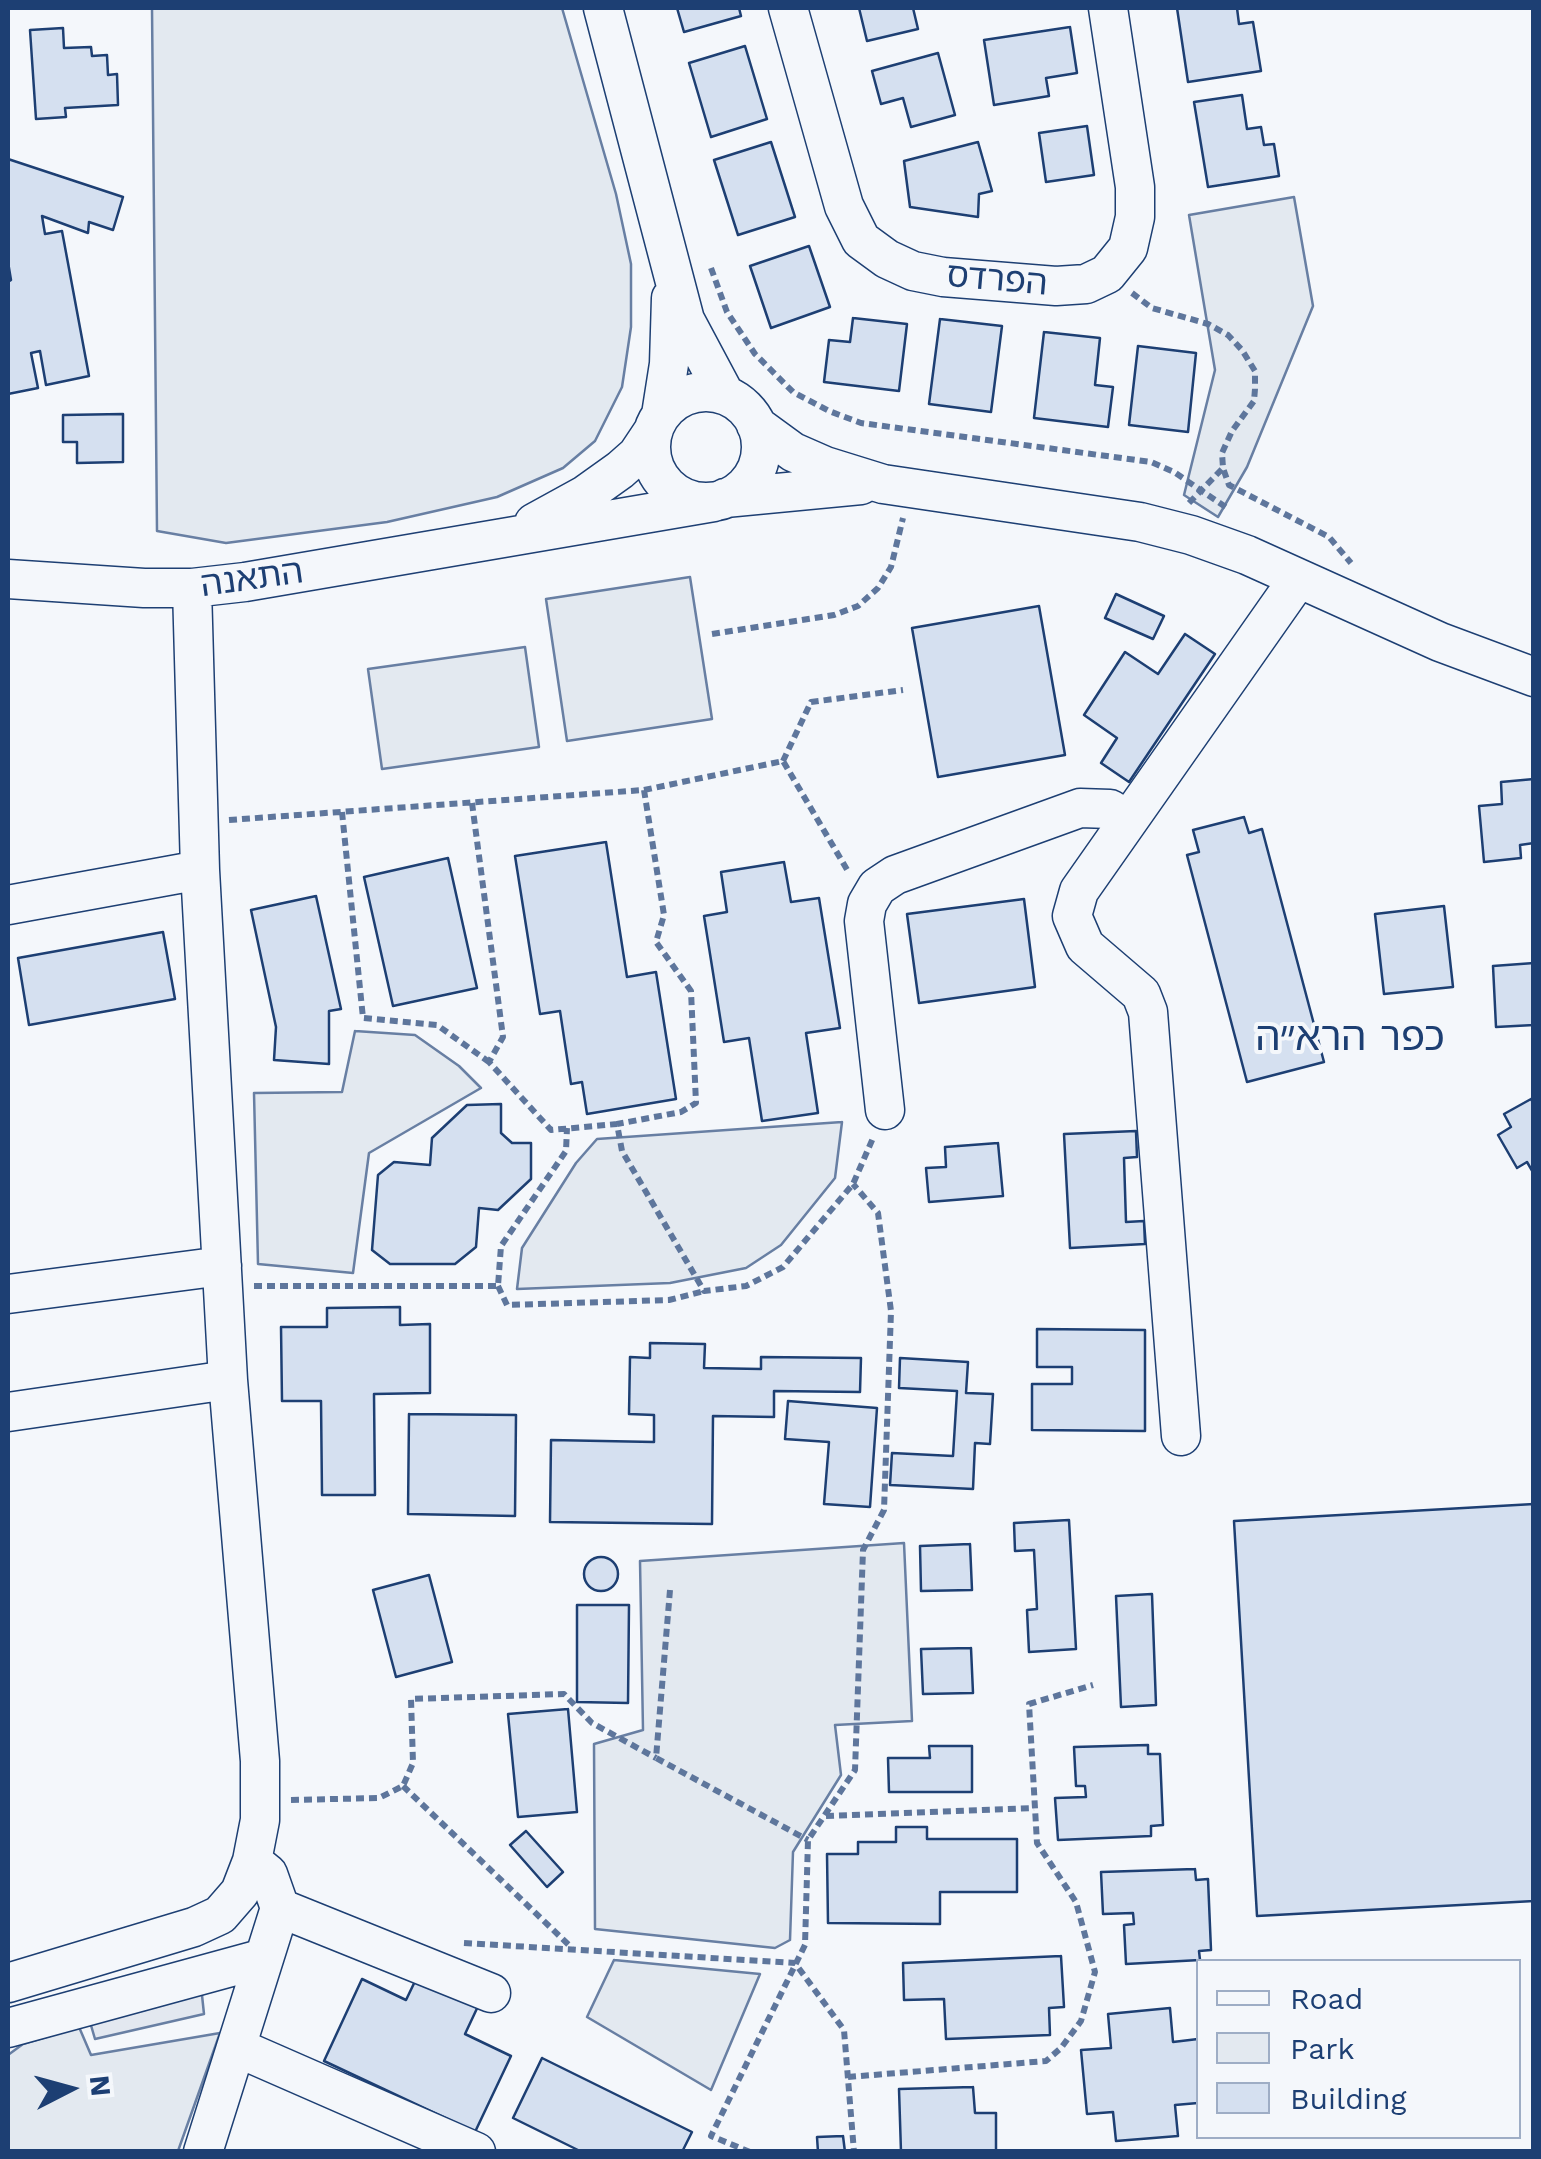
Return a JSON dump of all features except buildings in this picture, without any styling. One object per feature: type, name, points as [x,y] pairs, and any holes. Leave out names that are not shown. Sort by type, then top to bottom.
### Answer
[{"type":"street","points":[[603,8],[686,320],[725,395]]},
{"type":"street","name":"הפרדס","points":[[788,8],[844,206],[861,240],[887,259],[944,277],[1056,286],[1086,284],[1107,274]]},
{"type":"street","points":[[1107,274],[1128,248],[1135,217],[1135,187],[1108,8]]},
{"type":"street","points":[[669,266],[671,327],[650,449],[655,467],[664,483],[678,494],[696,501],[719,500],[746,485],[756,470],[761,452],[756,425]]},
{"type":"street","points":[[657,423],[674,402],[690,394],[725,395],[740,404],[756,425],[793,452],[825,466],[897,486],[1140,522],[1190,535],[1247,555],[1367,610],[1534,677]]},
{"type":"street","name":"התאנה","points":[[495,540],[585,495],[637,455],[657,423]]},
{"type":"street","name":"התאנה","points":[[8,579],[192,588],[719,500],[897,486]]},
{"type":"street","points":[[1181,1436],[1148,1012],[1141,994],[1085,946],[1072,916],[1079,891],[1298,580]]},
{"type":"street","points":[[8,1983],[220,1915],[240,1892],[252,1861],[260,1820],[260,1761],[222,1276],[200,870],[192,588]]},
{"type":"street","points":[[885,1110],[864,921],[876,887],[895,875],[1080,808],[1110,809],[1128,820]]},
{"type":"street","points":[[8,905],[200,870]]},
{"type":"street","points":[[8,1294],[222,1276]]},
{"type":"street","points":[[8,1412],[228,1380]]},
{"type":"street","points":[[203,2152],[280,1908],[268,1874],[252,1861]]},
{"type":"street","points":[[280,1908],[491,1994]]},
{"type":"street","points":[[8,2028],[264,1958]]},
{"type":"street","points":[[236,2047],[476,2152]]},
{"type":"path","points":[[706,256],[727,312],[755,354],[793,392],[829,411],[861,423],[1150,462],[1174,472],[1241,516]]},
{"type":"path","points":[[1107,274],[1152,308],[1208,324],[1228,335],[1242,350],[1256,372],[1254,402],[1232,431],[1222,453],[1230,485],[1329,537],[1354,568],[1367,610]]},
{"type":"path","points":[[712,634],[834,615],[858,606],[892,568],[897,486]]},
{"type":"path","points":[[783,762],[811,702],[903,690]]},
{"type":"path","points":[[198,822],[644,790],[783,762]]},
{"type":"path","points":[[783,762],[867,904]]},
{"type":"path","points":[[342,812],[363,1018],[437,1025],[490,1062],[551,1130],[681,1112],[696,1103],[691,992],[656,942],[664,915],[644,790]]},
{"type":"path","points":[[472,802],[503,1037],[490,1062]]},
{"type":"path","points":[[567,1128],[566,1151],[500,1246],[498,1286],[507,1306],[669,1300],[746,1286],[783,1266],[854,1184],[885,1110]]},
{"type":"path","points":[[616,1124],[622,1151],[704,1291]]},
{"type":"path","points":[[750,2152],[711,2136],[804,1945],[808,1840],[856,1770],[863,1550],[884,1510],[891,1311],[878,1213],[854,1184]]},
{"type":"path","points":[[222,1276],[498,1286]]},
{"type":"path","points":[[656,1758],[670,1590]]},
{"type":"path","points":[[848,2077],[1046,2061],[1081,2020],[1094,1972],[1076,1902],[1037,1843],[1028,1704],[1093,1684]]},
{"type":"path","points":[[260,1799],[352,1801],[379,1798],[403,1786],[414,1762],[411,1699],[564,1694],[592,1723],[808,1840]]},
{"type":"path","points":[[403,1786],[573,1949]]},
{"type":"path","points":[[826,1816],[1034,1808]]},
{"type":"path","points":[[456,1942],[796,1963]]},
{"type":"path","points":[[796,1963],[844,2030],[854,2152]]},
{"type":"green space","points":[[152,8],[562,8],[616,194],[631,264],[631,327],[622,387],[595,441],[563,468],[497,497],[387,522],[226,543],[157,531]]},
{"type":"green space","points":[[1294,197],[1313,306],[1247,467],[1218,517],[1184,495],[1215,370],[1189,215]]},
{"type":"green space","points":[[690,577],[712,719],[567,741],[546,599]]},
{"type":"green space","points":[[525,647],[539,747],[382,769],[368,669]]},
{"type":"green space","points":[[355,1031],[415,1035],[459,1066],[481,1088],[369,1153],[353,1273],[258,1264],[254,1093],[342,1092]]},
{"type":"green space","points":[[842,1122],[835,1178],[781,1245],[746,1268],[670,1283],[517,1289],[522,1248],[576,1163],[597,1139]]},
{"type":"green space","points":[[904,1543],[912,1721],[835,1725],[841,1775],[793,1852],[790,1940],[775,1948],[595,1929],[594,1744],[643,1730],[640,1561]]},
{"type":"green space","points":[[614,1960],[760,1974],[711,2090],[587,2017]]},
{"type":"green space","points":[[79,2027],[91,2055],[220,2033],[178,2151],[8,2151],[8,2055],[23,2044]]},
{"type":"shaded area","points":[[199,1967],[204,2014],[95,2039],[83,1998]]},
{"type":"district","name":"כפר הרא״ה","points":[[1350,1038]]}]
